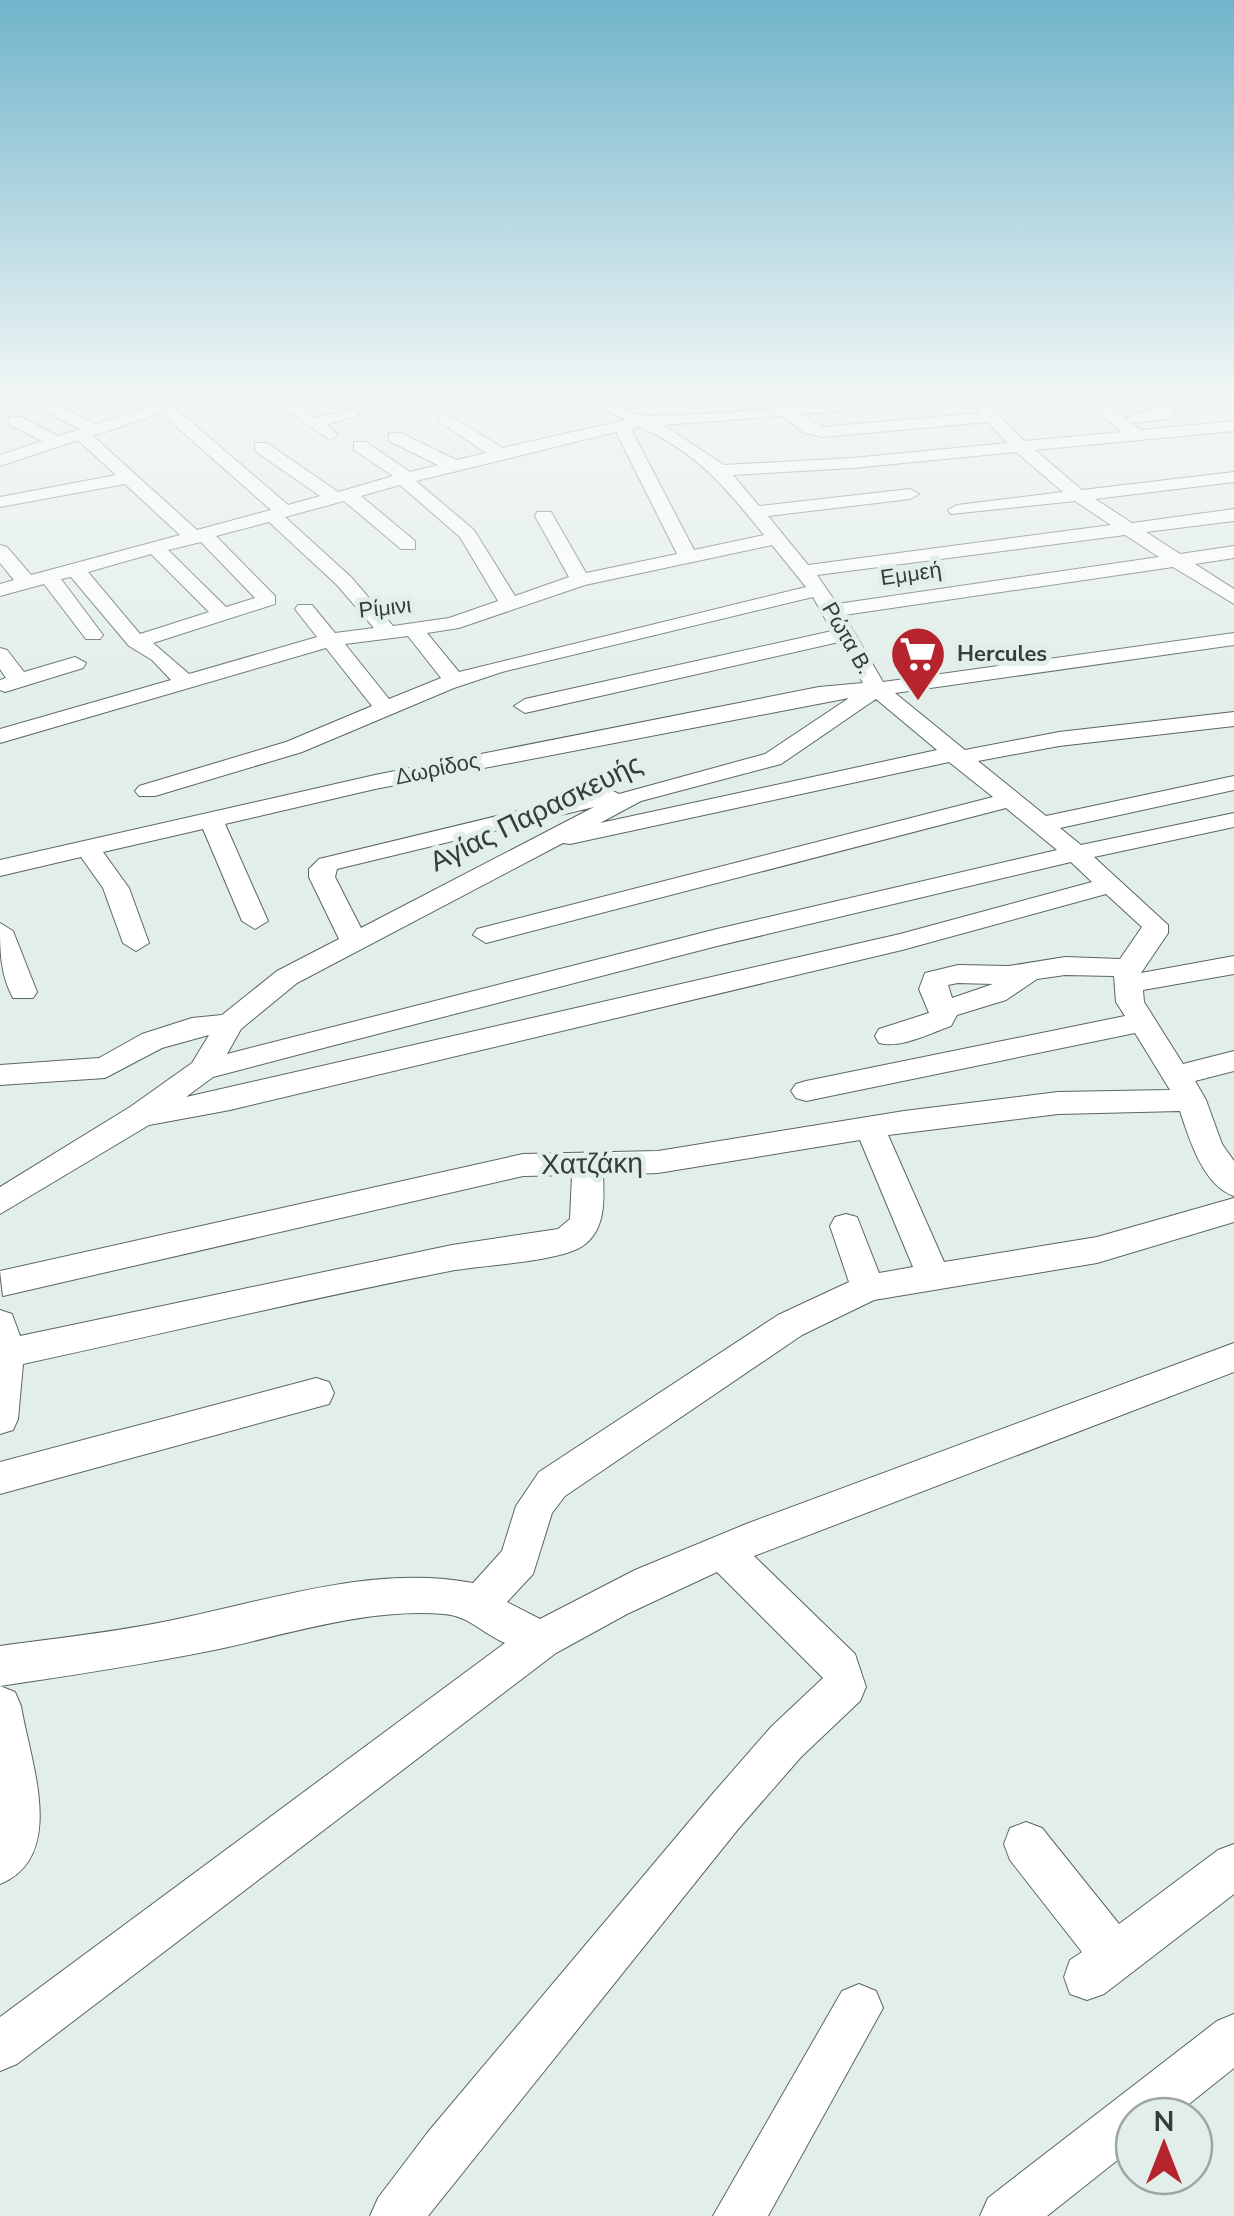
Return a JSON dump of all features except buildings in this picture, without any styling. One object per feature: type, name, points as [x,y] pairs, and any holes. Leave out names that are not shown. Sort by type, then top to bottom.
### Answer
[{"type":"street","points":[[136,642],[265,603],[268,597],[158,502]]},
{"type":"street","points":[[266,502],[362,599],[387,631]]},
{"type":"street","points":[[0,590],[322,502]]},
{"type":"street","points":[[349,502],[408,545]]},
{"type":"street","points":[[431,502],[467,534],[510,604]]},
{"type":"street","points":[[661,502],[688,556]]},
{"type":"street","name":"Ρώτα Β.","points":[[748,502],[819,590],[877,689],[1074,852],[1155,925],[1127,976]]},
{"type":"street","points":[[756,512],[844,502]]},
{"type":"street","points":[[957,510],[1022,502]]},
{"type":"street","points":[[1088,502],[1231,594]]},
{"type":"street","points":[[804,571],[1234,515]]},
{"type":"street","points":[[544,516],[580,580]]},
{"type":"street","name":"Ρίμινι","points":[[0,736],[331,640],[452,624],[580,580],[776,538]]},
{"type":"street","points":[[156,548],[223,616]]},
{"type":"street","points":[[0,551],[26,582]]},
{"type":"street","name":"Εμμεή","points":[[833,611],[1234,552]]},
{"type":"street","points":[[75,569],[136,642],[152,650],[185,682]]},
{"type":"street","points":[[48,576],[93,635]]},
{"type":"street","points":[[147,791],[294,746],[454,680],[819,590]]},
{"type":"street","points":[[305,609],[386,709]]},
{"type":"street","points":[[412,629],[454,680]]},
{"type":"street","points":[[524,706],[846,634]]},
{"type":"street","name":"Αγίας Παρασκευής","points":[[0,1202],[141,1116],[203,1070],[230,1023],[286,976],[646,792],[774,759],[877,689],[1234,639]]},
{"type":"street","points":[[0,654],[12,683],[75,663]]},
{"type":"street","name":"Δωρίδος","points":[[0,868],[596,737],[819,694],[877,689]]},
{"type":"street","points":[[552,837],[580,838],[956,756],[1058,739],[1234,718]]},
{"type":"street","points":[[1040,824],[1234,783]]},
{"type":"street","points":[[354,941],[322,877],[328,864],[576,802],[646,792]]},
{"type":"street","points":[[486,935],[1010,800]]},
{"type":"street","points":[[211,820],[255,922]]},
{"type":"street","points":[[203,1070],[542,980],[1074,852],[1234,820]]},
{"type":"street","points":[[88,849],[116,888],[136,943]]},
{"type":"street","points":[[141,1116],[249,1096],[902,942],[1111,885]]},
{"type":"street","points":[[0,931],[22,992]]},
{"type":"street","points":[[889,1036],[931,1024],[941,1019],[945,1010],[996,994],[1032,972],[1065,966],[1127,976],[1234,965]]},
{"type":"street","points":[[1127,976],[1130,1002],[1184,1088],[1208,1148],[1234,1184]]},
{"type":"street","points":[[806,1090],[1142,1022]]},
{"type":"street","points":[[0,1076],[105,1068],[178,1032],[230,1023]]},
{"type":"street","name":"Χατζάκη","points":[[1,1283],[523,1166],[658,1162],[870,1128],[1184,1088],[1234,1061]]},
{"type":"street","points":[[870,1128],[934,1278]]},
{"type":"street","points":[[0,1419],[3,1339],[566,1241],[579,1236],[584,1226],[587,1164]]},
{"type":"street","points":[[481,1603],[519,1561],[535,1506],[552,1484],[790,1325],[868,1288],[1097,1250],[1234,1210]]},
{"type":"street","points":[[846,1226],[868,1288]]},
{"type":"street","points":[[1,2043],[542,1638],[654,1578],[722,1550],[964,1455],[1234,1357]]},
{"type":"street","points":[[0,1478],[316,1393]]},
{"type":"street","points":[[396,2216],[724,1813],[786,1742],[845,1688],[841,1668],[722,1550]]},
{"type":"street","points":[[0,1666],[141,1646],[377,1597],[445,1596],[481,1603],[497,1620],[542,1638]]},
{"type":"street","points":[[0,1706],[19,1823],[14,1848],[0,1862]]},
{"type":"street","points":[[1026,1844],[1101,1966],[1234,1866]]},
{"type":"street","points":[[739,2216],[859,2008]]},
{"type":"street","points":[[1160,2096],[1234,2038]]},
{"type":"street","points":[[1006,2216],[1114,2132]]},
{"type":"place","name":"Hercules","points":[[918,703]]}]
